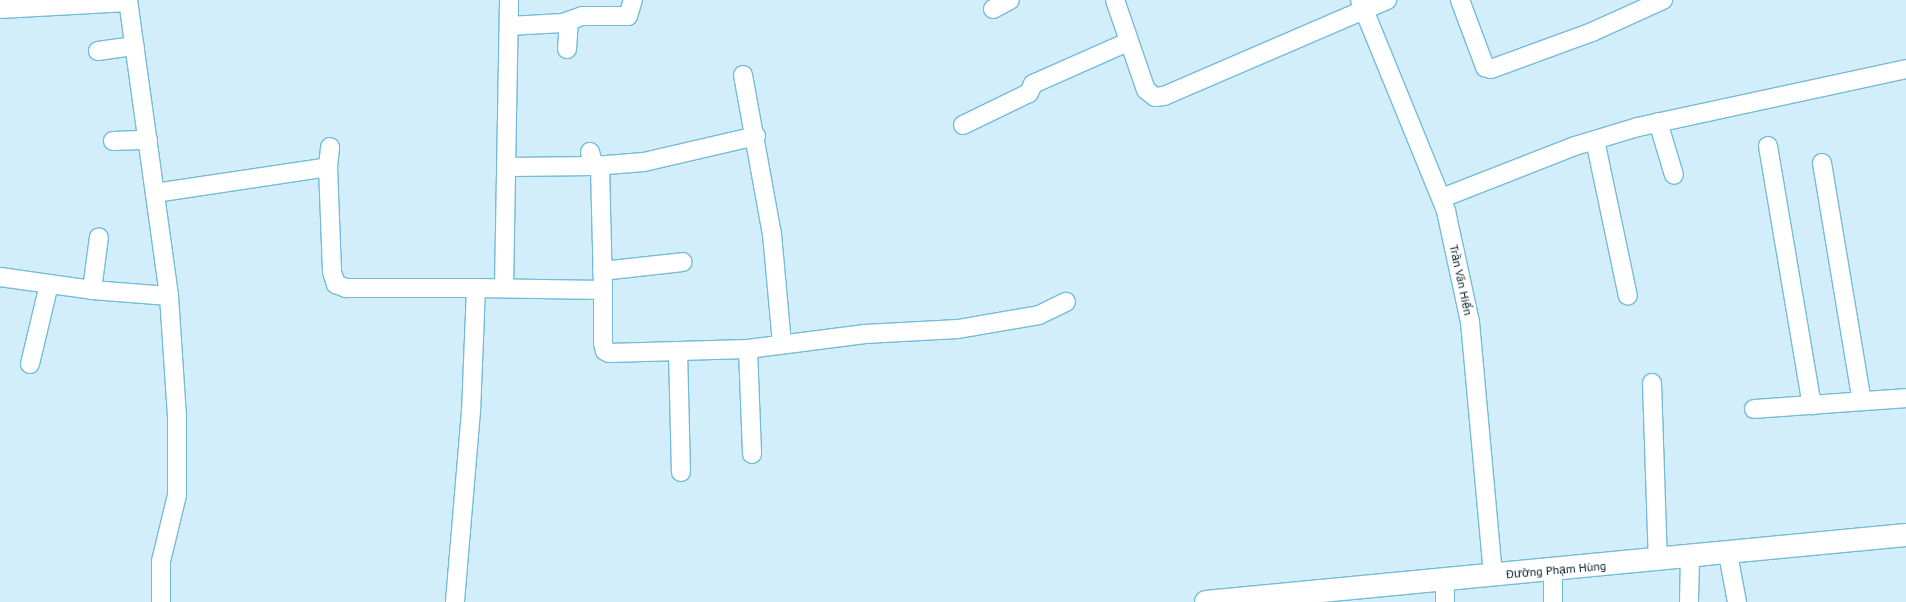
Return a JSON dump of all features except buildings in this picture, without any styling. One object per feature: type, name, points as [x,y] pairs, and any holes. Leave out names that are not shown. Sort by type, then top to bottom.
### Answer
[{"type":"main road","name":"Đường Phạm Hùng","points":[[1206,602],[1690,558],[1906,535]]},
{"type":"street","points":[[504,288],[509,0]]},
{"type":"street","points":[[508,26],[569,22],[582,16],[628,16],[633,0]]},
{"type":"street","points":[[993,8],[1010,0]]},
{"type":"street","points":[[1116,0],[1128,42],[1146,90],[1155,97],[1164,96],[1373,4]]},
{"type":"street","points":[[1460,0],[1485,67],[1491,69],[1592,32],[1663,0]]},
{"type":"street","points":[[4,6],[128,1],[169,296],[178,496],[161,561],[161,602]]},
{"type":"street","name":"Trần Văn Hiển","points":[[1373,4],[1452,194],[1470,322],[1482,436],[1493,576]]},
{"type":"street","points":[[567,49],[569,22]]},
{"type":"street","points":[[963,125],[1029,93],[1036,83],[1128,42]]},
{"type":"street","points":[[98,51],[135,46]]},
{"type":"street","points":[[1452,194],[1594,140],[1658,122],[1906,68]]},
{"type":"street","points":[[743,75],[756,136],[772,234],[782,344]]},
{"type":"street","points":[[1658,122],[1674,175]]},
{"type":"street","points":[[507,167],[595,161],[644,162],[756,136]]},
{"type":"street","points":[[113,141],[148,140]]},
{"type":"street","points":[[1594,140],[1628,296]]},
{"type":"street","points":[[1768,146],[1812,405]]},
{"type":"street","points":[[330,147],[328,168],[332,272],[336,284],[346,288],[603,290]]},
{"type":"street","points":[[595,161],[605,351],[748,349],[864,334],[978,326],[1039,314],[1066,302]]},
{"type":"street","points":[[1822,163],[1862,402]]},
{"type":"street","points":[[155,193],[328,168]]},
{"type":"street","points":[[92,290],[99,237]]},
{"type":"street","points":[[602,271],[683,262]]},
{"type":"street","points":[[0,277],[92,290],[169,296]]},
{"type":"street","points":[[30,364],[49,284]]},
{"type":"street","points":[[455,602],[471,411],[476,288]]},
{"type":"street","points":[[748,349],[752,454]]},
{"type":"street","points":[[678,351],[680,472]]},
{"type":"street","points":[[1652,383],[1658,561]]},
{"type":"street","points":[[1754,408],[1906,398]]},
{"type":"street","points":[[1728,554],[1737,602]]},
{"type":"street","points":[[1688,602],[1690,558]]},
{"type":"street","points":[[1553,570],[1553,602]]},
{"type":"street","points":[[1445,580],[1445,602]]}]
